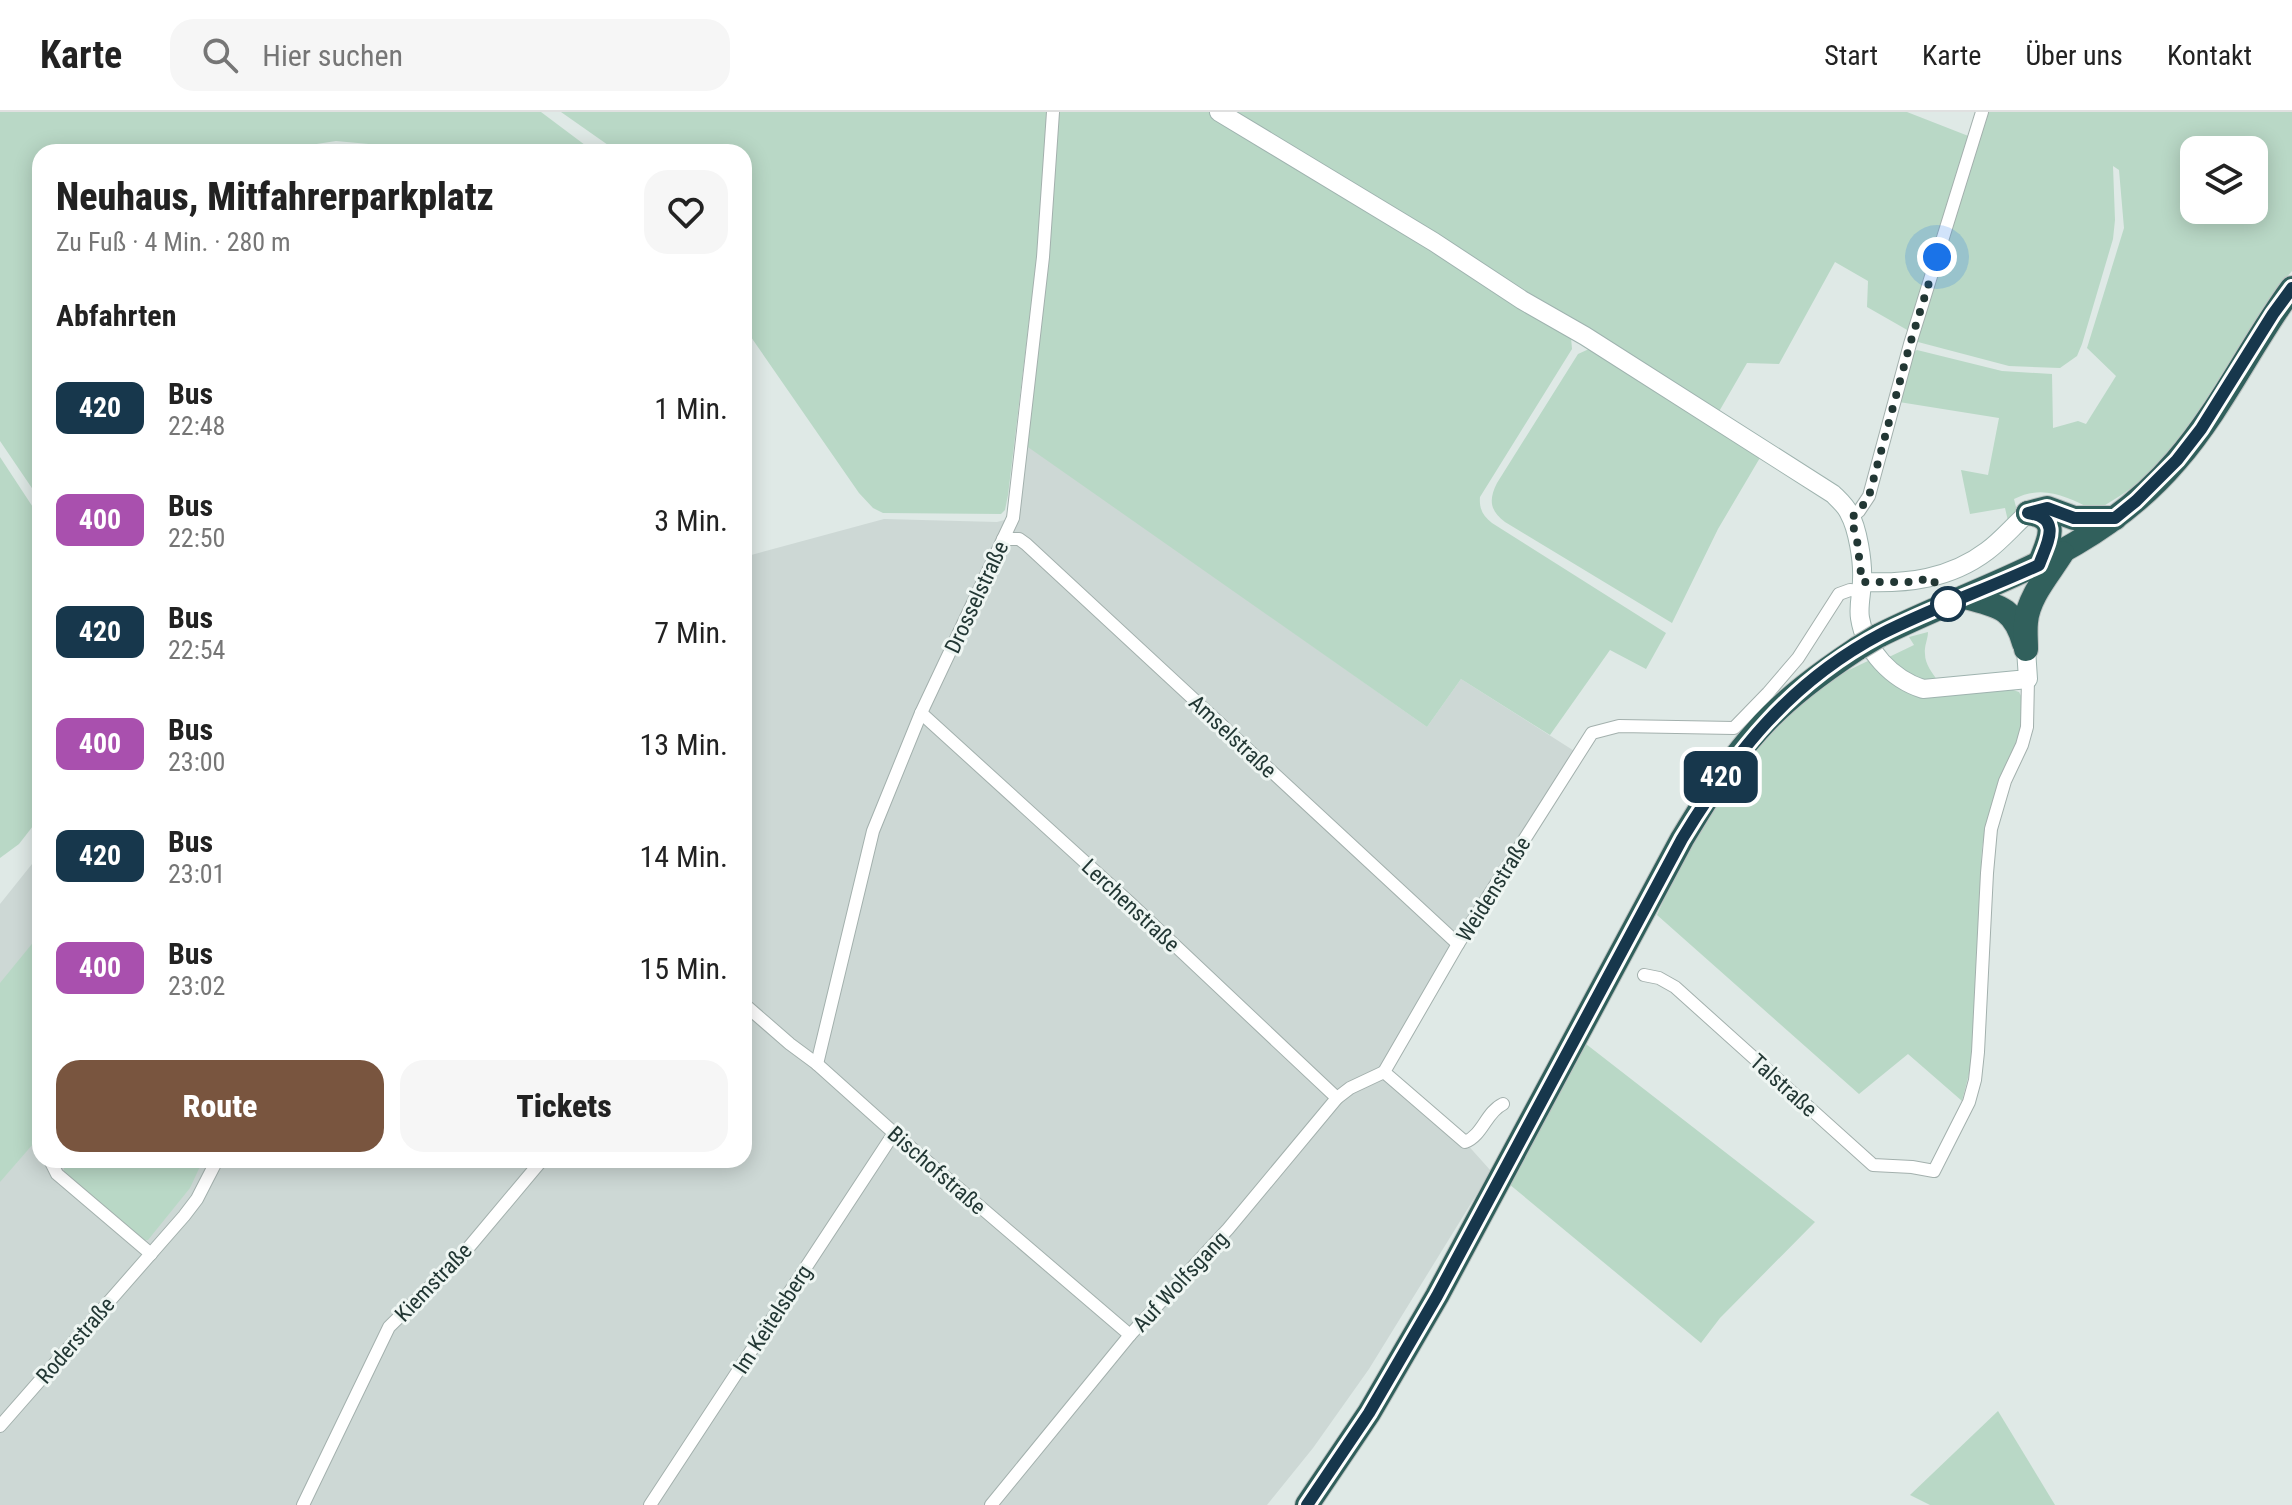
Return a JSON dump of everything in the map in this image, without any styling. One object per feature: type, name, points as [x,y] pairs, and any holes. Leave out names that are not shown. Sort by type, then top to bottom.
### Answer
[{"type":"highway","points":[[1307,1505],[1369,1413],[1437,1296],[1682,839],[1745,745],[1799,691],[1868,642],[2039,565],[2115,518],[2164,474],[2201,429],[2292,288]]},
{"type":"highway","points":[[2028,513],[2047,508],[2074,518],[2115,518]]},
{"type":"highway","points":[[2028,513],[2044,518],[2050,526],[2039,565]]},
{"type":"highway","points":[[2026,649],[2029,609],[2038,589],[2062,553]]},
{"type":"highway","points":[[1965,597],[1996,605],[2009,613],[2019,627],[2026,649]]},
{"type":"main road","points":[[1219,112],[1434,242],[1833,494],[1849,512],[1857,540],[1862,586],[1859,615],[1866,638],[1893,674],[1907,684],[1923,689],[2028,679],[2026,649]]},
{"type":"main road","points":[[1862,586],[1912,582],[1951,572],[1986,552],[2028,513]]},
{"type":"street","name":"Drosselstraße","points":[[817,1064],[873,831],[921,713],[1013,518],[1043,257],[1053,112]]},
{"type":"street","points":[[1851,518],[1869,496],[1910,344],[1982,112]]},
{"type":"street","name":"Amselstraße","points":[[1003,539],[1019,539],[1026,544],[1458,944]]},
{"type":"street","name":"Weidenstraße","points":[[1384,1072],[1458,944],[1592,733],[1619,726],[1734,728],[1798,658],[1834,598],[1862,586]]},
{"type":"street","name":"Talstraße","points":[[1644,975],[1659,978],[1675,987],[1873,1165],[1934,1171],[1969,1102],[1975,1080],[1991,829],[2001,793],[2027,727],[2028,679]]},
{"type":"street","name":"Lerchenstraße","points":[[921,713],[1130,903],[1337,1098]]},
{"type":"street","name":"Bischofstraße","points":[[752,1011],[1130,1335]]},
{"type":"street","points":[[1384,1072],[1465,1142],[1474,1139],[1491,1113],[1503,1104]]},
{"type":"street","name":"Auf Wolfsgang","points":[[991,1505],[1130,1335],[1228,1229],[1337,1098],[1350,1088],[1384,1072]]},
{"type":"street","name":"Im Keitelsberg","points":[[650,1505],[894,1133]]},
{"type":"street","points":[[54,1168],[57,1174],[151,1254]]},
{"type":"street","name":"Roderstraße","points":[[0,1426],[197,1199],[213,1168]]},
{"type":"street","name":"Kiemstraße","points":[[303,1505],[389,1327],[464,1253],[532,1168]]},
{"type":"shaded area","points":[[1021,440],[1427,727],[1461,679],[1579,754],[1384,1072],[1465,1142],[1491,1171],[1369,1369],[1313,1448],[1267,1505],[0,1505],[0,904],[32,864],[32,1168],[752,1168],[752,555],[884,519],[997,522],[1012,518]]},
{"type":"green space","points":[[0,112],[541,112],[584,144],[368,144],[336,141],[317,144],[32,144],[32,488],[0,441]]},
{"type":"green space","points":[[561,112],[1047,112],[1040,230],[1005,510],[1001,514],[883,513],[873,508],[859,493],[752,339],[752,144],[607,144]]},
{"type":"green space","points":[[1058,112],[1210,112],[1571,337],[1572,349],[1480,497],[1480,505],[1492,523],[1666,633],[1646,669],[1610,650],[1550,735],[1461,679],[1427,727],[1025,445]]},
{"type":"green space","points":[[1229,112],[1907,112],[1971,137],[1909,331],[1867,307],[1868,281],[1835,262],[1779,364],[1747,363],[1717,415]]},
{"type":"green space","points":[[1986,112],[2292,112],[2292,271],[2276,289],[2220,382],[2173,448],[2141,480],[2095,511],[2055,494],[2035,493],[2014,499],[2017,511],[2008,521],[2005,508],[1970,514],[1961,470],[1988,475],[1999,418],[1899,402],[1912,353],[1917,350],[2002,371],[2052,374],[2053,428],[2078,421],[2086,424],[2116,376],[2087,348],[2124,228],[2119,170],[2113,166],[2113,239],[2077,356],[2060,368],[2009,366],[1915,339]]},
{"type":"green space","points":[[1589,349],[1761,456],[1718,529],[1672,623],[1505,522],[1493,509],[1492,499],[1497,483],[1578,354]]},
{"type":"green space","points":[[0,457],[32,506],[32,827],[19,844],[0,858]]},
{"type":"green space","points":[[1928,632],[1925,658],[1938,681],[1932,684],[1910,677],[1889,657],[1914,645],[1909,637]]},
{"type":"green space","points":[[1870,660],[1893,683],[2010,689],[2019,692],[2023,703],[2020,730],[1993,799],[1982,848],[1971,1066],[1962,1101],[1908,1054],[1859,1094],[1657,915],[1712,805],[1769,732],[1828,680]]},
{"type":"green space","points":[[32,944],[32,1145],[0,1182],[0,983]]},
{"type":"green space","points":[[1586,1044],[1815,1222],[1720,1318],[1701,1343],[1509,1184]]},
{"type":"green space","points":[[64,1168],[199,1168],[190,1188],[148,1240],[141,1240],[64,1172]]},
{"type":"green space","points":[[1998,1411],[2055,1505],[1930,1505],[1910,1495]]},
{"type":"bus line","name":"420","points":[[1307,1505],[1369,1413],[1437,1296],[1682,839],[1732,761],[1799,691],[1858,648],[1892,628],[2039,565],[2051,530],[2047,520],[2028,513],[2047,508],[2074,518],[2115,518],[2136,501],[2177,460],[2201,429],[2292,288]]},
{"type":"route","points":[[1937,257],[1869,496],[1851,518],[1862,582],[1912,582],[1932,578],[1948,604]]}]
